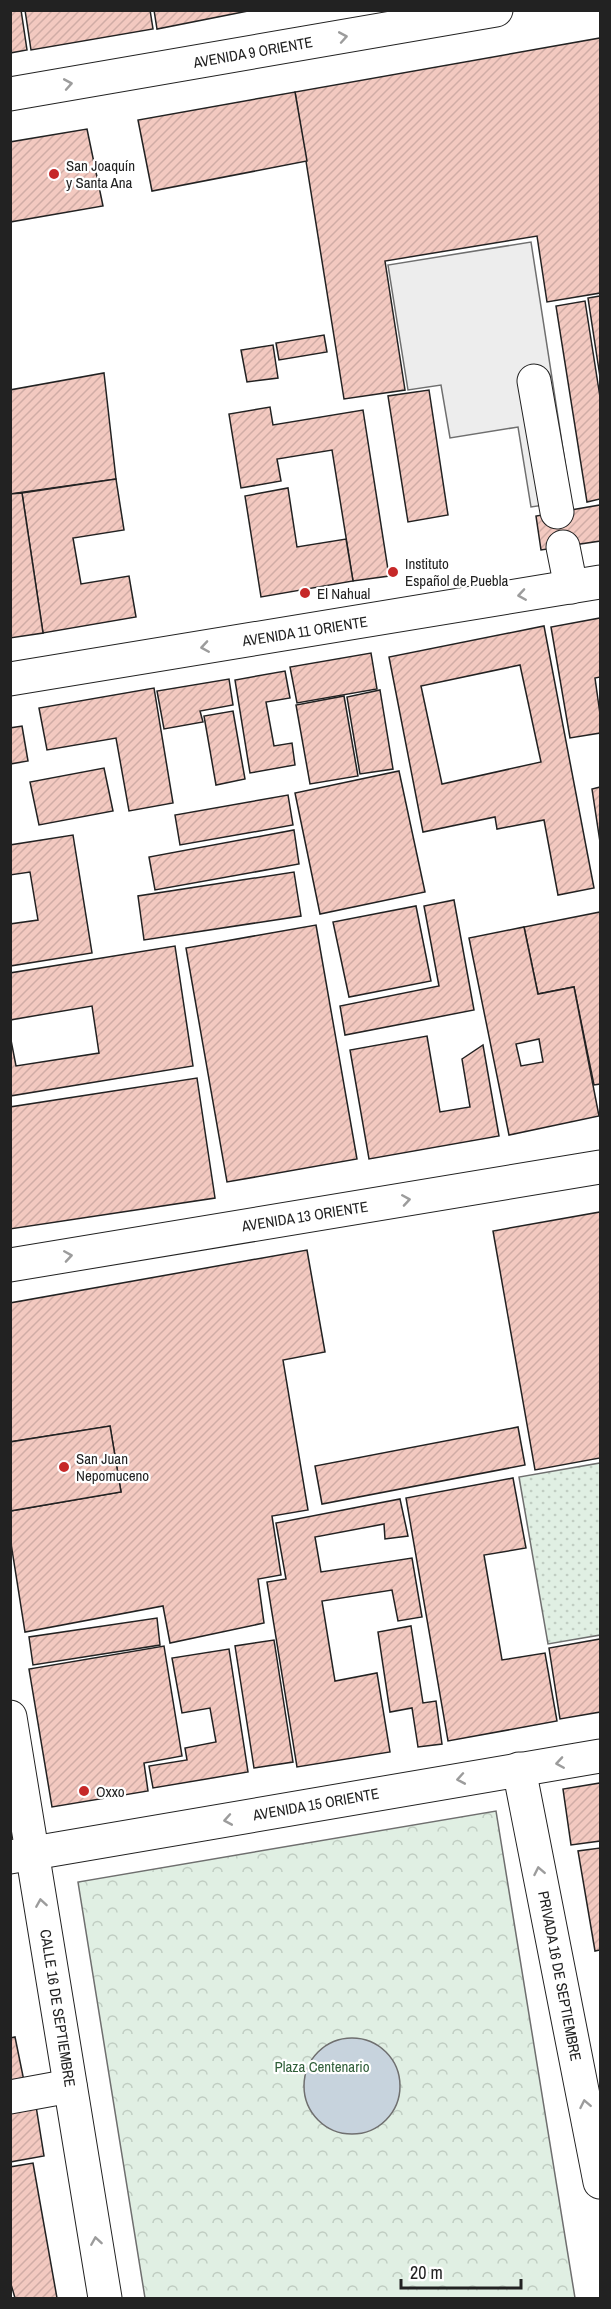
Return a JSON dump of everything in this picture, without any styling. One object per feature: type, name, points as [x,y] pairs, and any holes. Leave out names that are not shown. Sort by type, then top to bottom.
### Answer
[{"type":"street","name":"AVENIDA 9 ORIENTE","points":[[10,94],[495,10]]},
{"type":"street","points":[[534,381],[557,512]]},
{"type":"street","points":[[563,547],[586,585]]},
{"type":"street","name":"AVENIDA 11 ORIENTE","points":[[10,680],[586,585]]},
{"type":"street","name":"AVENIDA 13 ORIENTE","points":[[10,1266],[600,1167]]},
{"type":"street","name":"CALLE 16 DE SEPTIEMBRE","points":[[10,1717],[22,1855],[70,2086],[105,2298]]},
{"type":"street","name":"AVENIDA 15 ORIENTE","points":[[22,1855],[600,1756]]},
{"type":"street","name":"PRIVADA 16 DE SEPTIEMBRE","points":[[519,1769],[600,2182]]},
{"type":"street","points":[[10,2097],[70,2086]]},
{"type":"green space","points":[[600,1463],[600,1635],[548,1644],[519,1477]]},
{"type":"green space","name":"Plaza Centenario","points":[[496,1811],[575,2298],[145,2298],[78,1882]]},
{"type":"shaded area","points":[[531,242],[571,501],[531,507],[518,427],[450,438],[441,385],[408,390],[388,265]]},
{"type":"shaded area","points":[[343,2038],[361,2038],[379,2046],[392,2059],[400,2077],[397,2105],[379,2126],[361,2134],[343,2134],[325,2126],[312,2113],[304,2095],[304,2077],[312,2059],[325,2046]]},
{"type":"building","points":[[10,10],[21,10],[27,50],[10,53]]},
{"type":"building","points":[[25,10],[150,10],[153,29],[31,50]]},
{"type":"building","points":[[154,10],[253,10],[157,29]]},
{"type":"building","points":[[600,38],[600,293],[547,302],[537,236],[385,261],[405,390],[344,399],[295,92]]},
{"type":"building","points":[[295,92],[307,161],[152,191],[138,120]]},
{"type":"building","name":"San Joaquín y Santa Ana","points":[[87,129],[103,206],[10,222],[10,142]]},
{"type":"building","points":[[600,296],[600,377],[588,298]]},
{"type":"building","points":[[585,301],[600,397],[600,499],[587,502],[556,306]]},
{"type":"building","points":[[324,335],[327,352],[279,360],[276,343]]},
{"type":"building","points":[[273,345],[278,378],[247,382],[241,350]]},
{"type":"building","points":[[104,373],[116,479],[10,494],[10,390]]},
{"type":"building","points":[[429,390],[448,515],[408,522],[388,396]]},
{"type":"building","points":[[270,407],[273,425],[363,410],[389,576],[353,581],[332,450],[277,459],[281,481],[241,488],[229,414]]},
{"type":"building","points":[[116,479],[124,530],[73,538],[81,584],[129,576],[136,617],[43,633],[22,493]]},
{"type":"building","points":[[288,488],[297,547],[346,539],[353,581],[261,597],[245,496]]},
{"type":"building","points":[[22,493],[43,633],[10,638],[10,494]]},
{"type":"building","points":[[600,505],[600,541],[541,550],[536,516]]},
{"type":"building","points":[[600,618],[600,677],[595,678],[600,733],[570,738],[551,627]]},
{"type":"building","points":[[544,626],[594,888],[558,895],[544,820],[497,829],[495,817],[423,832],[389,657]],"holes":[[[520,665],[541,762],[442,784],[421,686]]]},
{"type":"building","points":[[371,653],[377,689],[297,703],[290,667]]},
{"type":"building","points":[[285,671],[290,698],[266,702],[274,746],[292,743],[295,765],[250,773],[235,680]]},
{"type":"building","points":[[229,679],[233,705],[200,711],[203,722],[164,729],[157,691]]},
{"type":"building","points":[[154,688],[173,803],[129,811],[116,738],[47,750],[39,708]]},
{"type":"building","points":[[380,690],[393,769],[360,774],[347,697]]},
{"type":"building","points":[[344,696],[358,776],[310,784],[296,705]]},
{"type":"building","points":[[233,711],[245,779],[216,785],[204,716]]},
{"type":"building","points":[[22,726],[28,761],[10,764],[10,728]]},
{"type":"building","points":[[104,768],[113,811],[39,825],[30,782]]},
{"type":"building","points":[[399,771],[425,892],[320,914],[295,793]]},
{"type":"building","points":[[600,787],[600,842],[592,789]]},
{"type":"building","points":[[288,795],[293,825],[180,845],[175,815]]},
{"type":"building","points":[[294,830],[299,864],[155,890],[149,857]]},
{"type":"building","points":[[73,835],[92,953],[10,966],[10,924],[38,920],[30,872],[10,875],[10,845]]},
{"type":"building","points":[[294,872],[301,916],[144,940],[138,896]]},
{"type":"building","points":[[454,900],[474,1010],[345,1035],[340,1006],[439,986],[424,906]]},
{"type":"building","points":[[416,906],[431,981],[349,997],[333,922]]},
{"type":"building","points":[[600,912],[600,1084],[594,1085],[574,987],[538,994],[524,927]]},
{"type":"building","points":[[316,925],[357,1159],[227,1182],[186,948]]},
{"type":"building","points":[[524,927],[538,994],[574,987],[599,1116],[509,1135],[469,938]],"holes":[[[539,1039],[543,1062],[521,1066],[516,1044]]]},
{"type":"building","points":[[175,946],[193,1066],[10,1096],[10,1035],[16,1066],[99,1053],[92,1006],[10,1020],[10,973]]},
{"type":"building","points":[[427,1036],[440,1112],[470,1107],[462,1059],[483,1045],[499,1136],[369,1159],[350,1050]]},
{"type":"building","points":[[197,1078],[215,1198],[10,1229],[10,1107]]},
{"type":"building","points":[[600,1212],[600,1458],[535,1470],[493,1231]]},
{"type":"building","points":[[307,1250],[325,1352],[283,1360],[308,1510],[272,1516],[281,1575],[258,1579],[264,1623],[170,1643],[163,1606],[25,1632],[10,1537],[10,1511],[121,1492],[110,1426],[10,1442],[10,1303]]},
{"type":"building","name":"San Juan Nepomuceno","points":[[110,1426],[121,1492],[10,1511],[10,1442]]},
{"type":"building","points":[[518,1427],[525,1465],[322,1504],[315,1466]]},
{"type":"building","points":[[513,1478],[526,1548],[484,1555],[502,1660],[545,1653],[557,1721],[448,1741],[406,1498]]},
{"type":"building","points":[[400,1499],[408,1536],[385,1539],[384,1524],[315,1537],[321,1572],[412,1558],[422,1617],[398,1621],[392,1590],[322,1601],[335,1681],[377,1673],[390,1752],[297,1767],[267,1582],[286,1579],[276,1523]]},
{"type":"building","points":[[157,1618],[160,1645],[33,1665],[29,1637]]},
{"type":"building","points":[[411,1626],[423,1703],[436,1701],[442,1744],[418,1747],[412,1708],[390,1712],[378,1632]]},
{"type":"building","points":[[600,1639],[600,1712],[560,1719],[549,1648]]},
{"type":"building","points":[[274,1640],[293,1762],[254,1768],[235,1646]]},
{"type":"building","points":[[164,1646],[182,1756],[144,1763],[148,1791],[52,1807],[29,1669]]},
{"type":"building","points":[[229,1649],[248,1772],[153,1788],[149,1766],[187,1760],[185,1748],[216,1742],[210,1708],[182,1713],[172,1658]]},
{"type":"building","points":[[600,1783],[600,1841],[571,1845],[563,1789]]},
{"type":"building","points":[[600,1848],[600,1950],[595,1951],[578,1851]]},
{"type":"building","points":[[15,2037],[24,2081],[10,2083],[10,2038]]},
{"type":"building","points":[[36,2106],[44,2156],[10,2162],[10,2111]]},
{"type":"building","points":[[33,2163],[57,2298],[15,2298],[10,2281],[10,2167]]},
{"type":"place","name":"San Joaquín y Santa Ana","points":[[54,174]]},
{"type":"place","name":"Instituto Español de Puebla","points":[[393,572]]},
{"type":"place","name":"El Nahual","points":[[305,593]]},
{"type":"place","name":"San Juan Nepomuceno","points":[[64,1467]]},
{"type":"place","name":"Oxxo","points":[[84,1791]]}]
